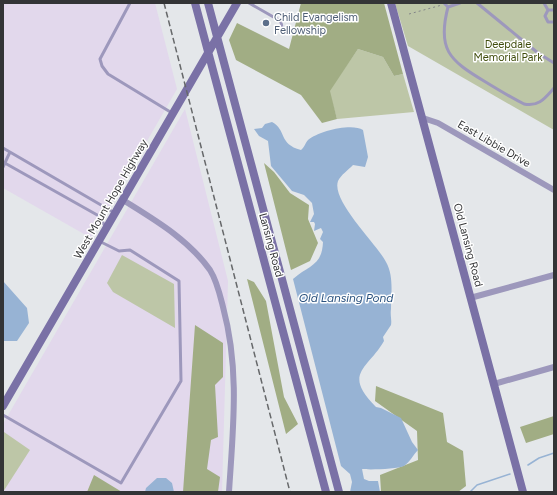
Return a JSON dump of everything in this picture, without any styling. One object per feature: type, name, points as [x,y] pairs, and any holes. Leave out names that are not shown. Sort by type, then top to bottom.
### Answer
[{"type":"main road","name":"Lansing Road","points":[[194,3],[326,492]]},
{"type":"main road","name":"Lansing Road","points":[[208,3],[338,492]]},
{"type":"main road","name":"West Mount Hope Highway","points":[[3,406],[237,3]]},
{"type":"main road","name":"Old Lansing Road","points":[[391,3],[522,489]]},
{"type":"street","name":"East Libbie Drive","points":[[423,118],[438,123],[554,190]]},
{"type":"street","points":[[123,200],[163,224],[184,242],[210,271],[218,289],[231,343],[234,366],[234,421],[229,492]]},
{"type":"street","points":[[470,298],[554,275]]},
{"type":"street","points":[[494,384],[554,367]]},
{"type":"lane","points":[[130,3],[105,47],[100,59],[102,66],[108,74],[173,113]]},
{"type":"lane","points":[[249,3],[281,22],[282,28]]},
{"type":"lane","points":[[444,3],[448,6]]},
{"type":"lane","points":[[448,6],[460,3]]},
{"type":"lane","points":[[477,3],[538,53],[554,64]]},
{"type":"lane","points":[[544,3],[548,10]]},
{"type":"lane","points":[[448,6],[444,28],[444,38],[449,54],[459,66],[524,104],[531,105],[540,103],[554,88]]},
{"type":"lane","points":[[548,10],[554,10]]},
{"type":"lane","points":[[548,10],[545,14],[545,18],[548,22],[554,22]]},
{"type":"lane","points":[[3,148],[115,213]]},
{"type":"lane","points":[[3,167],[4,162],[10,152]]},
{"type":"lane","points":[[4,162],[103,219],[106,228]]},
{"type":"lane","points":[[3,415],[121,483],[181,380],[179,281],[130,250],[119,251],[99,241]]},
{"type":"path","points":[[410,14],[441,6],[444,3]]},
{"type":"shaded area","points":[[3,3],[155,3],[177,89],[91,238],[3,188]]},
{"type":"shaded area","points":[[185,109],[228,281],[222,492],[3,492],[3,424]]},
{"type":"green space","points":[[301,3],[384,3],[403,74],[394,76],[383,57],[358,49],[330,91],[337,119],[322,123],[301,95],[236,60],[229,40],[237,23],[289,49]]},
{"type":"green space","name":"Deepdale Memorial Park","points":[[395,3],[554,3],[554,130],[408,46]]},
{"type":"green space","points":[[358,49],[383,57],[394,76],[403,74],[414,112],[337,119],[329,91]]},
{"type":"green space","points":[[264,163],[274,172],[290,193],[309,205],[308,219],[318,243],[310,261],[291,270]]},
{"type":"green space","points":[[122,255],[174,284],[175,328],[113,292],[107,283]]},
{"type":"green space","points":[[247,279],[254,282],[266,301],[284,397],[298,424],[286,434]]},
{"type":"green space","points":[[195,325],[223,343],[223,377],[215,385],[218,437],[211,440],[207,469],[220,477],[218,492],[183,492]]},
{"type":"green space","points":[[376,386],[443,413],[447,442],[463,451],[466,486],[458,492],[381,492],[380,475],[418,460],[417,431],[375,401]]},
{"type":"green space","points":[[554,416],[554,434],[526,443],[520,427]]},
{"type":"green space","points":[[4,432],[30,450],[3,492],[3,435]]},
{"type":"green space","points":[[94,475],[122,492],[87,492]]},
{"type":"water","name":"Old Lansing Pond","points":[[272,122],[277,125],[289,144],[301,150],[308,140],[327,131],[351,127],[363,130],[368,157],[365,167],[353,165],[339,179],[338,189],[341,200],[348,211],[381,254],[389,267],[392,285],[391,325],[383,337],[384,341],[365,365],[359,379],[366,396],[376,407],[401,418],[412,442],[418,450],[404,466],[383,469],[362,469],[364,479],[369,481],[378,481],[380,492],[350,492],[352,482],[350,474],[341,466],[293,279],[317,261],[322,250],[323,242],[320,239],[323,232],[321,228],[314,231],[315,224],[314,222],[310,222],[314,214],[312,203],[304,195],[292,191],[271,166],[268,141],[259,136],[254,129],[262,128],[265,124]]},
{"type":"water","points":[[3,281],[27,308],[29,323],[17,341],[3,341]]},
{"type":"water","points":[[157,478],[166,478],[172,483],[174,492],[145,492],[146,488]]},
{"type":"waterway","points":[[528,465],[539,458],[554,453]]},
{"type":"waterway","points":[[470,492],[477,485],[510,474]]},
{"type":"railway","points":[[164,3],[290,492]]},
{"type":"place","name":"Child Evangelism Fellowship","points":[[266,23]]}]
